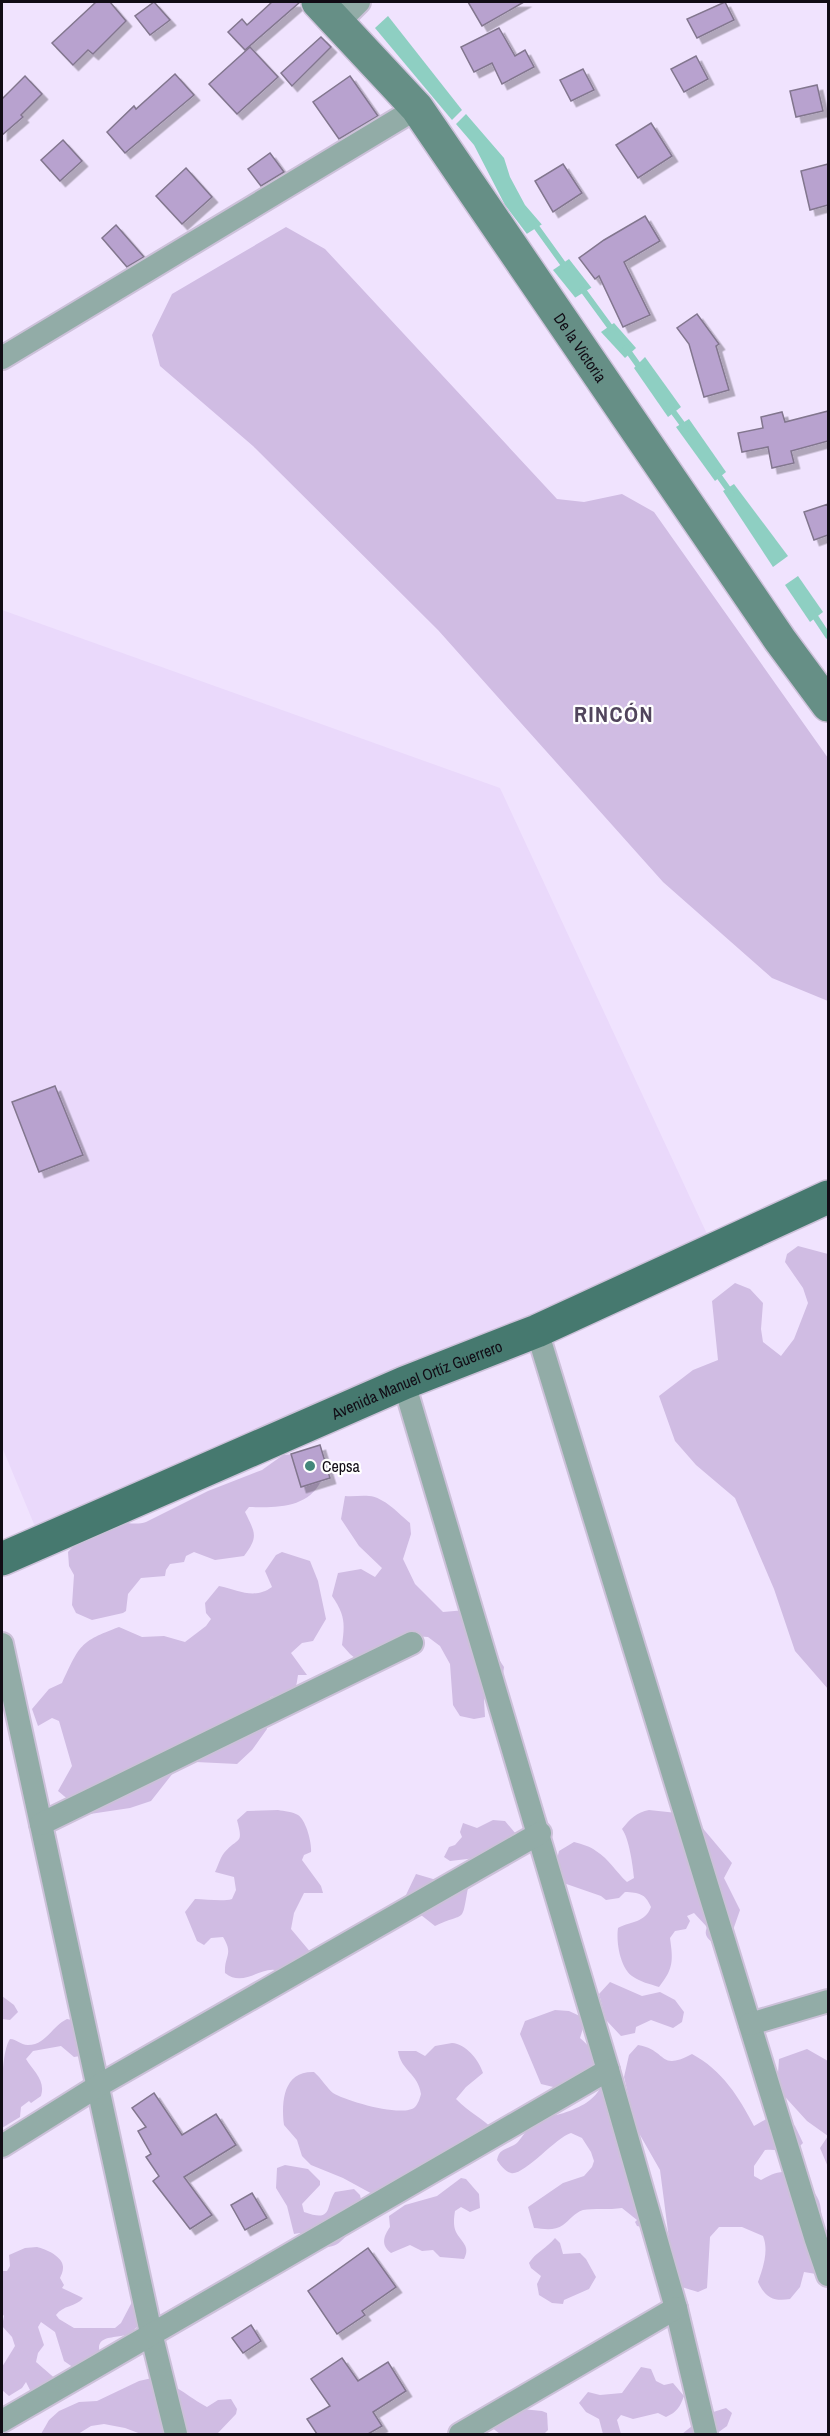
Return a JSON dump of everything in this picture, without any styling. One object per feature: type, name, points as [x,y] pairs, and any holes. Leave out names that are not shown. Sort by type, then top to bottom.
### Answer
[{"type":"main road","name":"De la Victoria","points":[[338,9],[417,108],[780,640],[828,705]]},
{"type":"main road","name":"Avenida Manuel Ortíz Guerrero","points":[[2,1559],[404,1383],[537,1331],[828,1197]]},
{"type":"street","points":[[3,352],[417,108]]},
{"type":"street","points":[[537,1331],[750,2024],[822,2237],[828,2275]]},
{"type":"street","points":[[404,1383],[540,1833],[676,2308],[706,2434]]},
{"type":"street","points":[[41,1824],[412,1643]]},
{"type":"street","points":[[2,1644],[151,2333],[176,2434]]},
{"type":"street","points":[[2,2146],[98,2086],[540,1833]]},
{"type":"street","points":[[750,2024],[828,2001]]},
{"type":"street","points":[[2,2421],[608,2070]]},
{"type":"street","points":[[460,2434],[676,2308]]},
{"type":"shaded area","points":[[388,16],[462,110],[452,120],[375,28]]},
{"type":"shaded area","points":[[466,114],[504,158],[510,177],[525,205],[544,227],[530,238],[505,205],[474,145],[456,124]]},
{"type":"shaded area","points":[[286,227],[325,249],[557,499],[584,502],[622,494],[654,512],[828,758],[828,1001],[772,978],[663,882],[438,630],[253,446],[160,366],[152,335],[172,294]]},
{"type":"shaded area","points":[[569,259],[594,291],[578,301],[553,270]]},
{"type":"shaded area","points":[[614,323],[636,348],[625,358],[601,332]]},
{"type":"shaded area","points":[[645,357],[681,407],[668,417],[634,368]]},
{"type":"shaded area","points":[[689,419],[726,472],[715,481],[676,427]]},
{"type":"shaded area","points":[[734,484],[788,556],[773,567],[723,491]]},
{"type":"shaded area","points":[[798,576],[823,612],[810,622],[785,585]]},
{"type":"shaded area","points":[[2,610],[500,788],[714,1249],[41,1541],[2,1447]]},
{"type":"shaded area","points":[[798,1246],[828,1254],[828,1689],[795,1651],[774,1589],[735,1498],[696,1465],[675,1441],[659,1396],[693,1370],[718,1360],[712,1301],[735,1283],[750,1289],[763,1303],[761,1329],[763,1342],[781,1356],[794,1339],[808,1303],[803,1288],[785,1262],[787,1254]]},
{"type":"shaded area","points":[[295,1454],[321,1481],[308,1497],[290,1505],[249,1507],[245,1512],[253,1530],[254,1539],[244,1556],[215,1560],[194,1552],[186,1556],[184,1562],[170,1564],[165,1576],[141,1578],[128,1594],[126,1611],[123,1613],[92,1620],[76,1613],[72,1605],[74,1575],[69,1566],[68,1552],[88,1535],[107,1524],[146,1522],[208,1491],[262,1470],[283,1455]]},
{"type":"shaded area","points":[[345,1496],[369,1496],[380,1499],[410,1523],[411,1534],[403,1559],[415,1584],[443,1612],[466,1610],[504,1667],[502,1682],[489,1688],[484,1700],[485,1717],[474,1719],[460,1716],[453,1705],[450,1664],[440,1646],[428,1637],[413,1636],[393,1664],[373,1673],[342,1645],[343,1619],[332,1596],[338,1573],[361,1569],[375,1577],[382,1568],[359,1546],[341,1519]]},
{"type":"shaded area","points":[[282,1552],[310,1561],[318,1581],[326,1619],[313,1641],[302,1643],[291,1653],[307,1675],[298,1675],[295,1688],[289,1694],[269,1698],[266,1713],[267,1729],[252,1750],[237,1764],[196,1762],[177,1768],[151,1801],[130,1808],[90,1814],[82,1811],[58,1791],[72,1766],[59,1721],[52,1718],[38,1726],[32,1709],[49,1689],[62,1683],[82,1646],[119,1627],[142,1637],[164,1636],[185,1642],[206,1626],[211,1619],[206,1613],[205,1603],[219,1586],[253,1593],[259,1593],[272,1587],[265,1571],[276,1555]]},
{"type":"shaded area","points":[[278,1810],[296,1814],[304,1822],[311,1852],[304,1855],[302,1860],[321,1886],[323,1893],[304,1893],[294,1913],[291,1929],[312,1954],[284,1973],[269,1970],[247,1977],[233,1977],[225,1973],[228,1948],[223,1937],[211,1938],[204,1945],[197,1941],[185,1912],[195,1899],[232,1899],[236,1890],[234,1877],[215,1872],[224,1853],[240,1837],[237,1820],[247,1811]]},
{"type":"shaded area","points":[[649,1810],[677,1813],[695,1811],[700,1825],[732,1863],[724,1878],[740,1910],[732,1933],[716,1945],[707,1938],[707,1927],[694,1913],[687,1916],[690,1921],[686,1929],[675,1931],[670,1938],[672,1952],[670,1969],[659,1987],[632,1976],[624,1967],[618,1947],[618,1928],[645,1916],[651,1907],[644,1896],[625,1892],[619,1898],[606,1900],[601,1896],[552,1879],[559,1851],[574,1842],[588,1846],[601,1854],[627,1882],[634,1878],[629,1845],[622,1829],[634,1816]]},
{"type":"shaded area","points":[[493,1820],[505,1821],[516,1834],[476,1858],[450,1861],[444,1857],[449,1847],[455,1845],[462,1837],[460,1832],[463,1823],[477,1828]]},
{"type":"shaded area","points":[[416,1874],[433,1879],[460,1878],[468,1888],[461,1915],[435,1926],[407,1904],[405,1897]]},
{"type":"shaded area","points":[[610,1982],[642,1996],[660,1992],[675,2000],[684,2012],[682,2022],[673,2028],[651,2020],[636,2027],[635,2033],[621,2036],[606,2020],[599,1994]]},
{"type":"shaded area","points":[[2,1996],[14,2005],[18,2012],[10,2020],[2,2019]]},
{"type":"shaded area","points":[[555,2010],[569,2011],[582,2017],[584,2025],[580,2038],[588,2045],[594,2059],[592,2071],[578,2093],[541,2084],[520,2034],[525,2021]]},
{"type":"shaded area","points":[[67,2019],[72,2020],[80,2056],[74,2057],[61,2046],[33,2051],[26,2059],[40,2080],[41,2096],[21,2107],[20,2117],[2,2128],[3,2068],[10,2039],[25,2045],[40,2042]]},
{"type":"shaded area","points":[[452,2043],[462,2046],[471,2054],[483,2073],[456,2099],[496,2132],[495,2147],[483,2156],[376,2196],[343,2178],[311,2165],[302,2156],[297,2140],[284,2125],[283,2116],[284,2097],[296,2076],[314,2072],[333,2093],[340,2096],[387,2110],[409,2110],[416,2106],[421,2094],[417,2081],[402,2063],[398,2051],[416,2051],[425,2056],[435,2046]]},
{"type":"shaded area","points":[[638,2045],[668,2060],[681,2059],[692,2054],[703,2060],[729,2085],[754,2126],[768,2118],[784,2117],[795,2126],[803,2143],[790,2150],[765,2150],[754,2166],[754,2176],[761,2180],[777,2173],[788,2173],[799,2178],[817,2196],[822,2221],[828,2232],[828,2276],[804,2272],[800,2287],[790,2299],[774,2299],[758,2282],[765,2253],[763,2236],[742,2227],[719,2227],[710,2237],[707,2288],[698,2292],[675,2285],[660,2170],[636,2128],[624,2077],[629,2055]]},
{"type":"shaded area","points":[[807,2049],[828,2061],[828,2136],[807,2121],[777,2088],[779,2059]]},
{"type":"shaded area","points":[[600,2089],[605,2092],[646,2228],[637,2226],[635,2222],[637,2220],[622,2208],[583,2210],[556,2228],[534,2228],[528,2207],[563,2183],[584,2176],[594,2161],[591,2152],[582,2138],[571,2133],[517,2172],[511,2173],[505,2170],[497,2160],[498,2156],[503,2150],[517,2143],[532,2123],[541,2116],[552,2116],[573,2109],[586,2103]]},
{"type":"shaded area","points":[[828,2136],[828,2167],[820,2148]]},
{"type":"shaded area","points":[[285,2165],[308,2169],[320,2181],[320,2185],[302,2204],[304,2212],[314,2215],[324,2214],[335,2192],[354,2189],[360,2195],[362,2204],[343,2223],[346,2236],[340,2242],[329,2247],[323,2246],[312,2242],[300,2233],[294,2234],[287,2206],[276,2188],[277,2168]]},
{"type":"shaded area","points":[[461,2178],[466,2179],[479,2194],[480,2208],[470,2212],[461,2207],[455,2211],[455,2230],[466,2247],[464,2259],[440,2257],[433,2250],[422,2251],[410,2245],[391,2253],[384,2241],[390,2227],[389,2216],[405,2205],[437,2196]]},
{"type":"shaded area","points":[[555,2238],[560,2243],[563,2254],[580,2253],[596,2277],[589,2289],[564,2300],[563,2304],[552,2303],[539,2295],[537,2284],[541,2276],[531,2268],[529,2263]]},
{"type":"shaded area","points":[[37,2247],[61,2260],[63,2268],[60,2278],[64,2285],[62,2288],[83,2298],[59,2312],[56,2315],[59,2319],[74,2328],[115,2328],[121,2323],[132,2302],[138,2305],[142,2321],[128,2334],[104,2339],[100,2344],[100,2354],[77,2370],[64,2361],[55,2332],[41,2322],[38,2327],[44,2345],[38,2353],[36,2362],[58,2381],[31,2392],[26,2382],[22,2388],[9,2396],[2,2390],[2,2367],[15,2346],[12,2337],[2,2326],[4,2316],[2,2313],[2,2271],[7,2271],[10,2266],[9,2255],[25,2248]]},
{"type":"shaded area","points":[[641,2367],[651,2369],[656,2381],[664,2385],[673,2383],[684,2396],[679,2406],[666,2417],[658,2413],[633,2419],[621,2415],[617,2420],[621,2434],[603,2434],[599,2419],[586,2412],[579,2403],[588,2392],[600,2395],[622,2393]]},
{"type":"shaded area","points":[[152,2378],[174,2386],[207,2407],[218,2400],[231,2399],[237,2409],[236,2414],[217,2434],[187,2434],[186,2428],[171,2434],[141,2434],[104,2424],[91,2426],[78,2434],[41,2434],[49,2420],[59,2411],[79,2402],[97,2401],[139,2381]]},
{"type":"shaded area","points":[[726,2408],[732,2413],[727,2426],[716,2434],[682,2434],[707,2414]]},
{"type":"shaded area","points":[[522,2409],[547,2413],[548,2430],[544,2434],[500,2434],[491,2427]]},
{"type":"pier","points":[[544,223],[547,229],[532,240],[528,240],[525,235]]},
{"type":"pier","points":[[594,286],[596,293],[580,304],[576,304],[573,299]]},
{"type":"building","points":[[96,2],[110,2],[126,21],[93,54],[88,50],[73,65],[52,43]]},
{"type":"building","points":[[154,2],[170,20],[150,35],[135,16]]},
{"type":"building","points":[[272,2],[300,2],[245,50],[228,32],[242,19],[247,25]]},
{"type":"building","points":[[468,2],[524,2],[482,26]]},
{"type":"building","points":[[725,2],[734,20],[697,38],[687,19]]},
{"type":"building","points":[[499,28],[515,56],[525,50],[534,67],[502,84],[492,63],[474,72],[461,47]]},
{"type":"building","points":[[321,37],[331,47],[292,86],[281,73]]},
{"type":"building","points":[[250,47],[278,77],[237,114],[209,84]]},
{"type":"building","points":[[696,56],[708,79],[684,92],[671,69]]},
{"type":"building","points":[[583,69],[594,90],[571,101],[560,80]]},
{"type":"building","points":[[175,74],[194,95],[125,153],[107,132],[134,106],[136,109]]},
{"type":"building","points":[[25,76],[42,94],[21,115],[23,117],[2,135],[2,99]]},
{"type":"building","points":[[350,76],[378,116],[339,139],[313,102]]},
{"type":"building","points":[[817,85],[823,111],[796,117],[790,91]]},
{"type":"building","points":[[651,123],[672,156],[638,178],[616,145]]},
{"type":"building","points":[[63,140],[82,161],[60,181],[41,160]]},
{"type":"building","points":[[270,153],[284,172],[261,186],[248,169]]},
{"type":"building","points":[[563,164],[582,193],[553,212],[535,181]]},
{"type":"building","points":[[828,164],[828,205],[810,210],[801,171]]},
{"type":"building","points":[[186,168],[212,197],[182,224],[156,196]]},
{"type":"building","points":[[645,216],[660,241],[624,262],[650,315],[623,327],[599,276],[595,279],[579,258]]},
{"type":"building","points":[[116,225],[144,257],[127,267],[102,238]]},
{"type":"building","points":[[697,314],[719,344],[716,346],[729,390],[704,397],[689,344],[677,328]]},
{"type":"building","points":[[828,411],[828,441],[791,451],[794,463],[772,468],[768,447],[742,452],[738,433],[763,428],[761,417],[782,412],[785,422]]},
{"type":"building","points":[[828,504],[828,535],[814,540],[804,512]]},
{"type":"building","points":[[55,1086],[83,1155],[39,1172],[12,1102]]},
{"type":"building","name":"Cepsa","points":[[320,1445],[330,1478],[301,1487],[291,1454]]},
{"type":"building","points":[[154,2093],[182,2135],[216,2114],[236,2145],[184,2177],[212,2215],[190,2229],[153,2181],[159,2176],[146,2157],[151,2154],[138,2131],[146,2127],[132,2108]]},
{"type":"building","points":[[252,2193],[267,2218],[245,2230],[231,2205]]},
{"type":"building","points":[[368,2248],[396,2287],[362,2311],[365,2315],[337,2334],[308,2291]]},
{"type":"building","points":[[251,2325],[261,2341],[243,2353],[232,2338]]},
{"type":"building","points":[[342,2358],[358,2381],[388,2362],[406,2391],[373,2412],[382,2426],[368,2434],[317,2434],[307,2419],[330,2406],[311,2379]]},
{"type":"waterway","points":[[535,225],[566,268]]},
{"type":"waterway","points":[[583,290],[613,331]]},
{"type":"waterway","points":[[626,348],[641,369]]},
{"type":"waterway","points":[[669,406],[686,429]]},
{"type":"waterway","points":[[716,472],[731,493]]},
{"type":"waterway","points":[[812,612],[828,636]]},
{"type":"place","name":"Cepsa","points":[[310,1466]]},
{"type":"district","name":"RINCÓN","points":[[614,714]]}]
